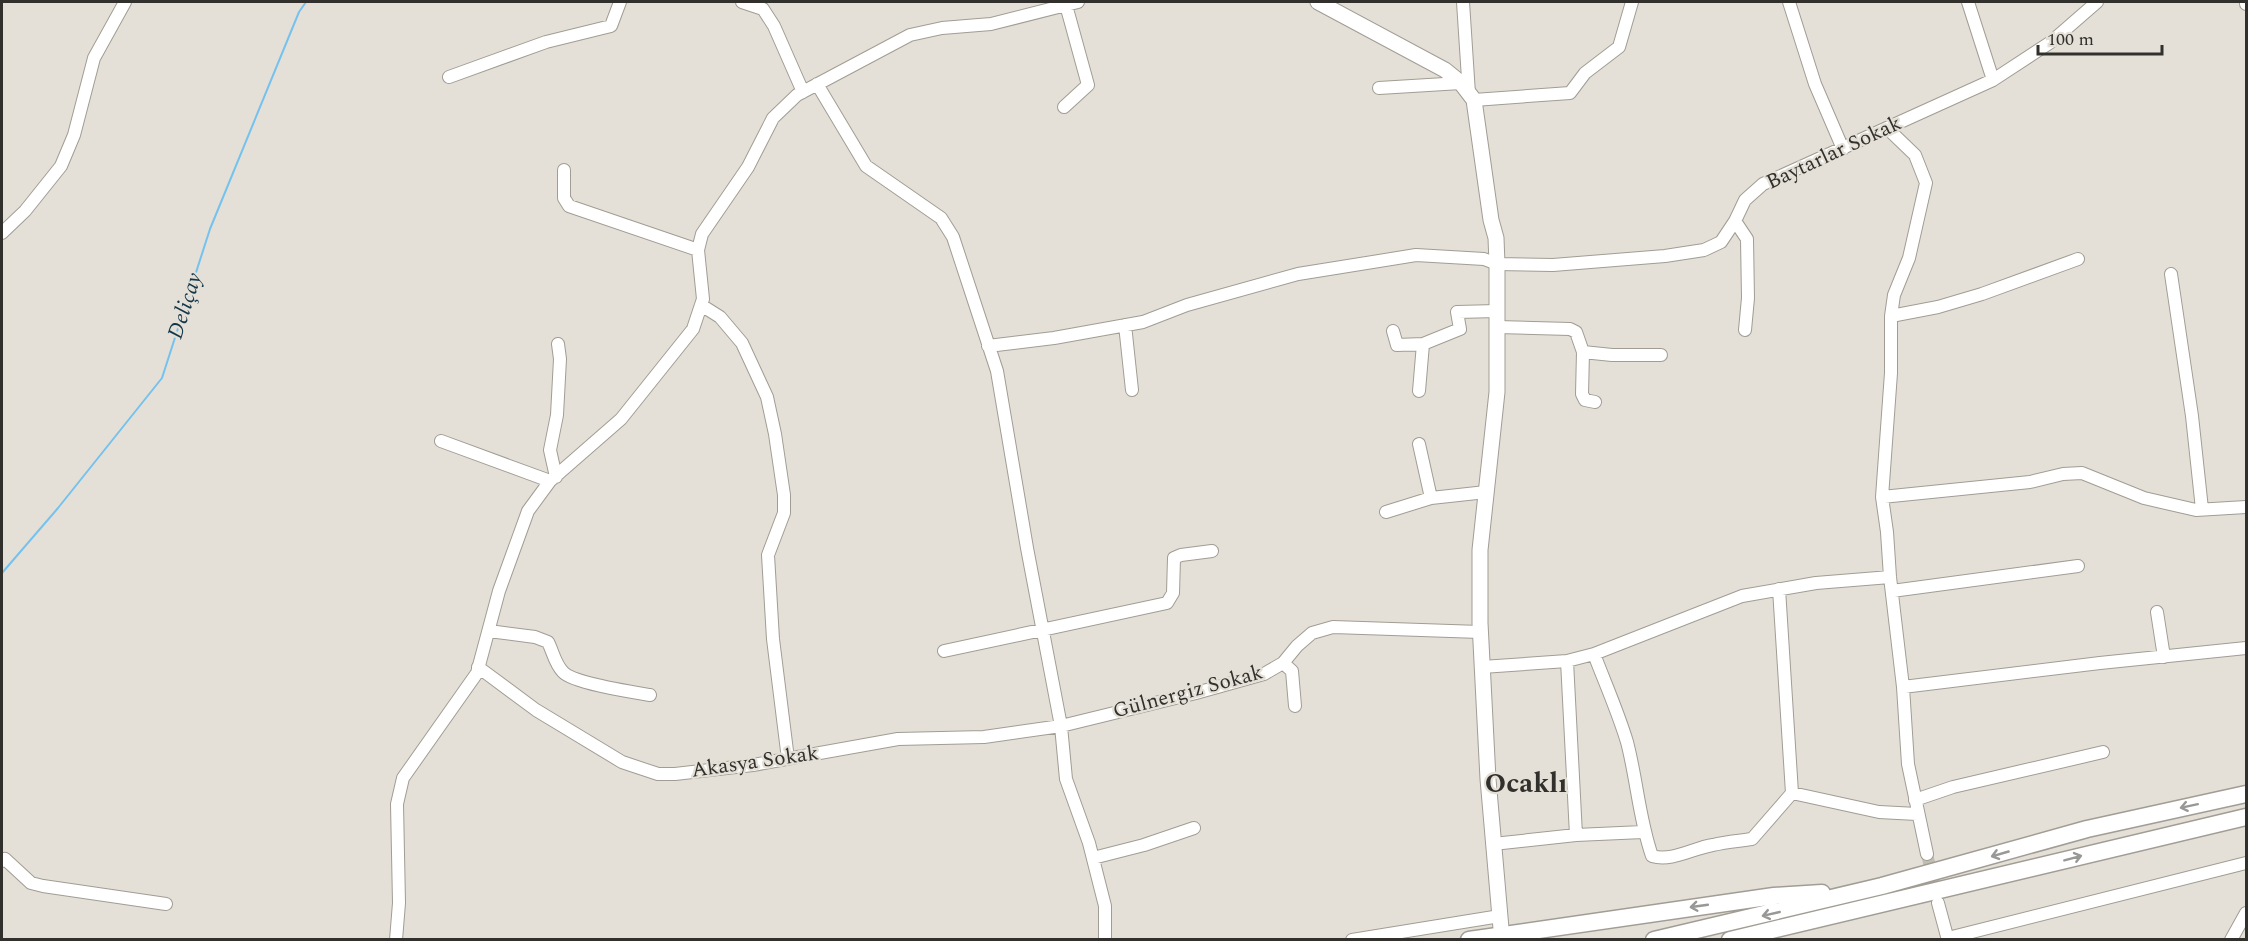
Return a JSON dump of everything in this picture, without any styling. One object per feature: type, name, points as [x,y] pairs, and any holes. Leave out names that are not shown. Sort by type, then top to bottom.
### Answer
[{"type":"highway","points":[[1654,939],[1798,908],[2087,829],[2247,794]]},
{"type":"highway","points":[[1731,939],[2247,817]]},
{"type":"highway","points":[[1469,939],[1502,937],[1774,896],[1882,886]]},
{"type":"highway","points":[[1786,939],[1809,929],[1889,903]]},
{"type":"main road","points":[[1317,2],[1445,70],[1468,92],[1496,238],[1497,392],[1480,550],[1480,632],[1493,844],[1502,937]]},
{"type":"street","points":[[2,232],[25,211],[61,166],[74,135],[94,58],[125,2]]},
{"type":"street","points":[[449,77],[546,42],[611,26],[620,2]]},
{"type":"street","points":[[742,2],[763,9],[774,26],[803,92]]},
{"type":"street","points":[[1463,2],[1468,92]]},
{"type":"street","points":[[1379,88],[1438,83],[1468,92],[1570,93],[1585,73],[1619,47],[1632,2]]},
{"type":"street","points":[[1789,2],[1815,84],[1843,149]]},
{"type":"street","points":[[1968,2],[1993,80]]},
{"type":"street","name":"Baytarlar Sokak","points":[[988,346],[1054,338],[1143,322],[1186,305],[1298,274],[1416,255],[1484,259],[1497,264],[1553,265],[1665,256],[1704,250],[1721,243],[1745,200],[1763,184],[1993,80],[2051,42],[2097,2]]},
{"type":"street","points":[[396,939],[399,903],[397,804],[403,778],[477,673],[498,591],[528,511],[553,479],[621,419],[693,329],[703,299],[698,250],[702,234],[748,168],[773,118],[803,92],[910,35],[942,28],[992,24],[1072,3],[1088,85],[1064,107]]},
{"type":"street","points":[[817,84],[866,166],[941,218],[953,237],[997,371],[1061,726],[1066,779],[1093,858],[1106,906],[1105,939]]},
{"type":"street","points":[[1888,129],[1915,154],[1926,183],[1909,258],[1894,295],[1891,316],[1891,373],[1882,497],[1903,687],[1908,764],[1927,854]]},
{"type":"street","points":[[564,170],[564,198],[569,206],[698,250]]},
{"type":"street","points":[[1735,221],[1748,239],[1748,298],[1745,330]]},
{"type":"street","points":[[1891,316],[1960,301],[2079,259]]},
{"type":"street","points":[[2172,274],[2192,416],[2202,509]]},
{"type":"street","points":[[701,305],[720,317],[742,343],[767,397],[783,495],[783,513],[768,555],[773,639],[788,759]]},
{"type":"street","points":[[1394,331],[1396,345],[1423,344],[1460,329],[1457,312],[1570,329],[1576,332],[1583,352],[1582,394],[1585,400],[1595,402]]},
{"type":"street","points":[[1125,325],[1132,390]]},
{"type":"street","points":[[553,479],[550,450],[557,415],[560,359],[558,344]]},
{"type":"street","points":[[1419,391],[1423,344]]},
{"type":"street","points":[[1583,352],[1661,356]]},
{"type":"street","points":[[441,441],[553,479]]},
{"type":"street","points":[[1419,444],[1431,498]]},
{"type":"street","points":[[1882,497],[2030,482],[2063,474],[2082,473],[2144,498],[2202,509],[2247,507]]},
{"type":"street","points":[[1386,512],[1431,498],[1486,492]]},
{"type":"street","points":[[944,651],[1167,603],[1173,593],[1174,558],[1212,551]]},
{"type":"street","points":[[1892,591],[2078,566]]},
{"type":"street","points":[[1482,667],[1567,660],[1594,654],[1742,596],[1779,589],[1890,577]]},
{"type":"street","points":[[1594,654],[1626,740],[1638,789],[1643,832],[1652,856],[1660,859],[1711,845],[1752,839],[1792,793],[1779,589]]},
{"type":"street","points":[[2157,612],[2164,657]]},
{"type":"street","name":"Gülnergiz Sokak","points":[[1061,726],[1264,674],[1283,663],[1312,633],[1333,627],[1480,632]]},
{"type":"street","points":[[489,631],[535,637],[548,642],[558,666],[565,675],[611,689],[650,695]]},
{"type":"street","points":[[1903,687],[2247,648]]},
{"type":"street","points":[[1567,660],[1576,835]]},
{"type":"street","points":[[1283,663],[1292,671],[1295,706]]},
{"type":"street","name":"Akasya Sokak","points":[[478,667],[536,710],[622,762],[658,774],[741,766],[898,739],[984,737],[1061,726]]},
{"type":"street","points":[[1915,800],[1953,787],[2103,752]]},
{"type":"street","points":[[1792,793],[1879,812],[1917,814]]},
{"type":"street","points":[[1093,858],[1194,828]]},
{"type":"street","points":[[1493,844],[1576,835],[1643,832]]},
{"type":"street","points":[[2,861],[4,859],[31,883],[42,886],[166,904]]},
{"type":"street","points":[[1938,903],[1948,939],[2247,862]]},
{"type":"street","points":[[2231,939],[2247,913]]},
{"type":"street","points":[[1352,939],[1500,916]]},
{"type":"waterway","name":"Deliçay","points":[[2,573],[58,508],[162,378],[210,229],[299,12],[306,2]]},
{"type":"tunnel","points":[[1927,854],[1937,897]]},
{"type":"district","name":"Ocaklı","points":[[1526,784]]}]
